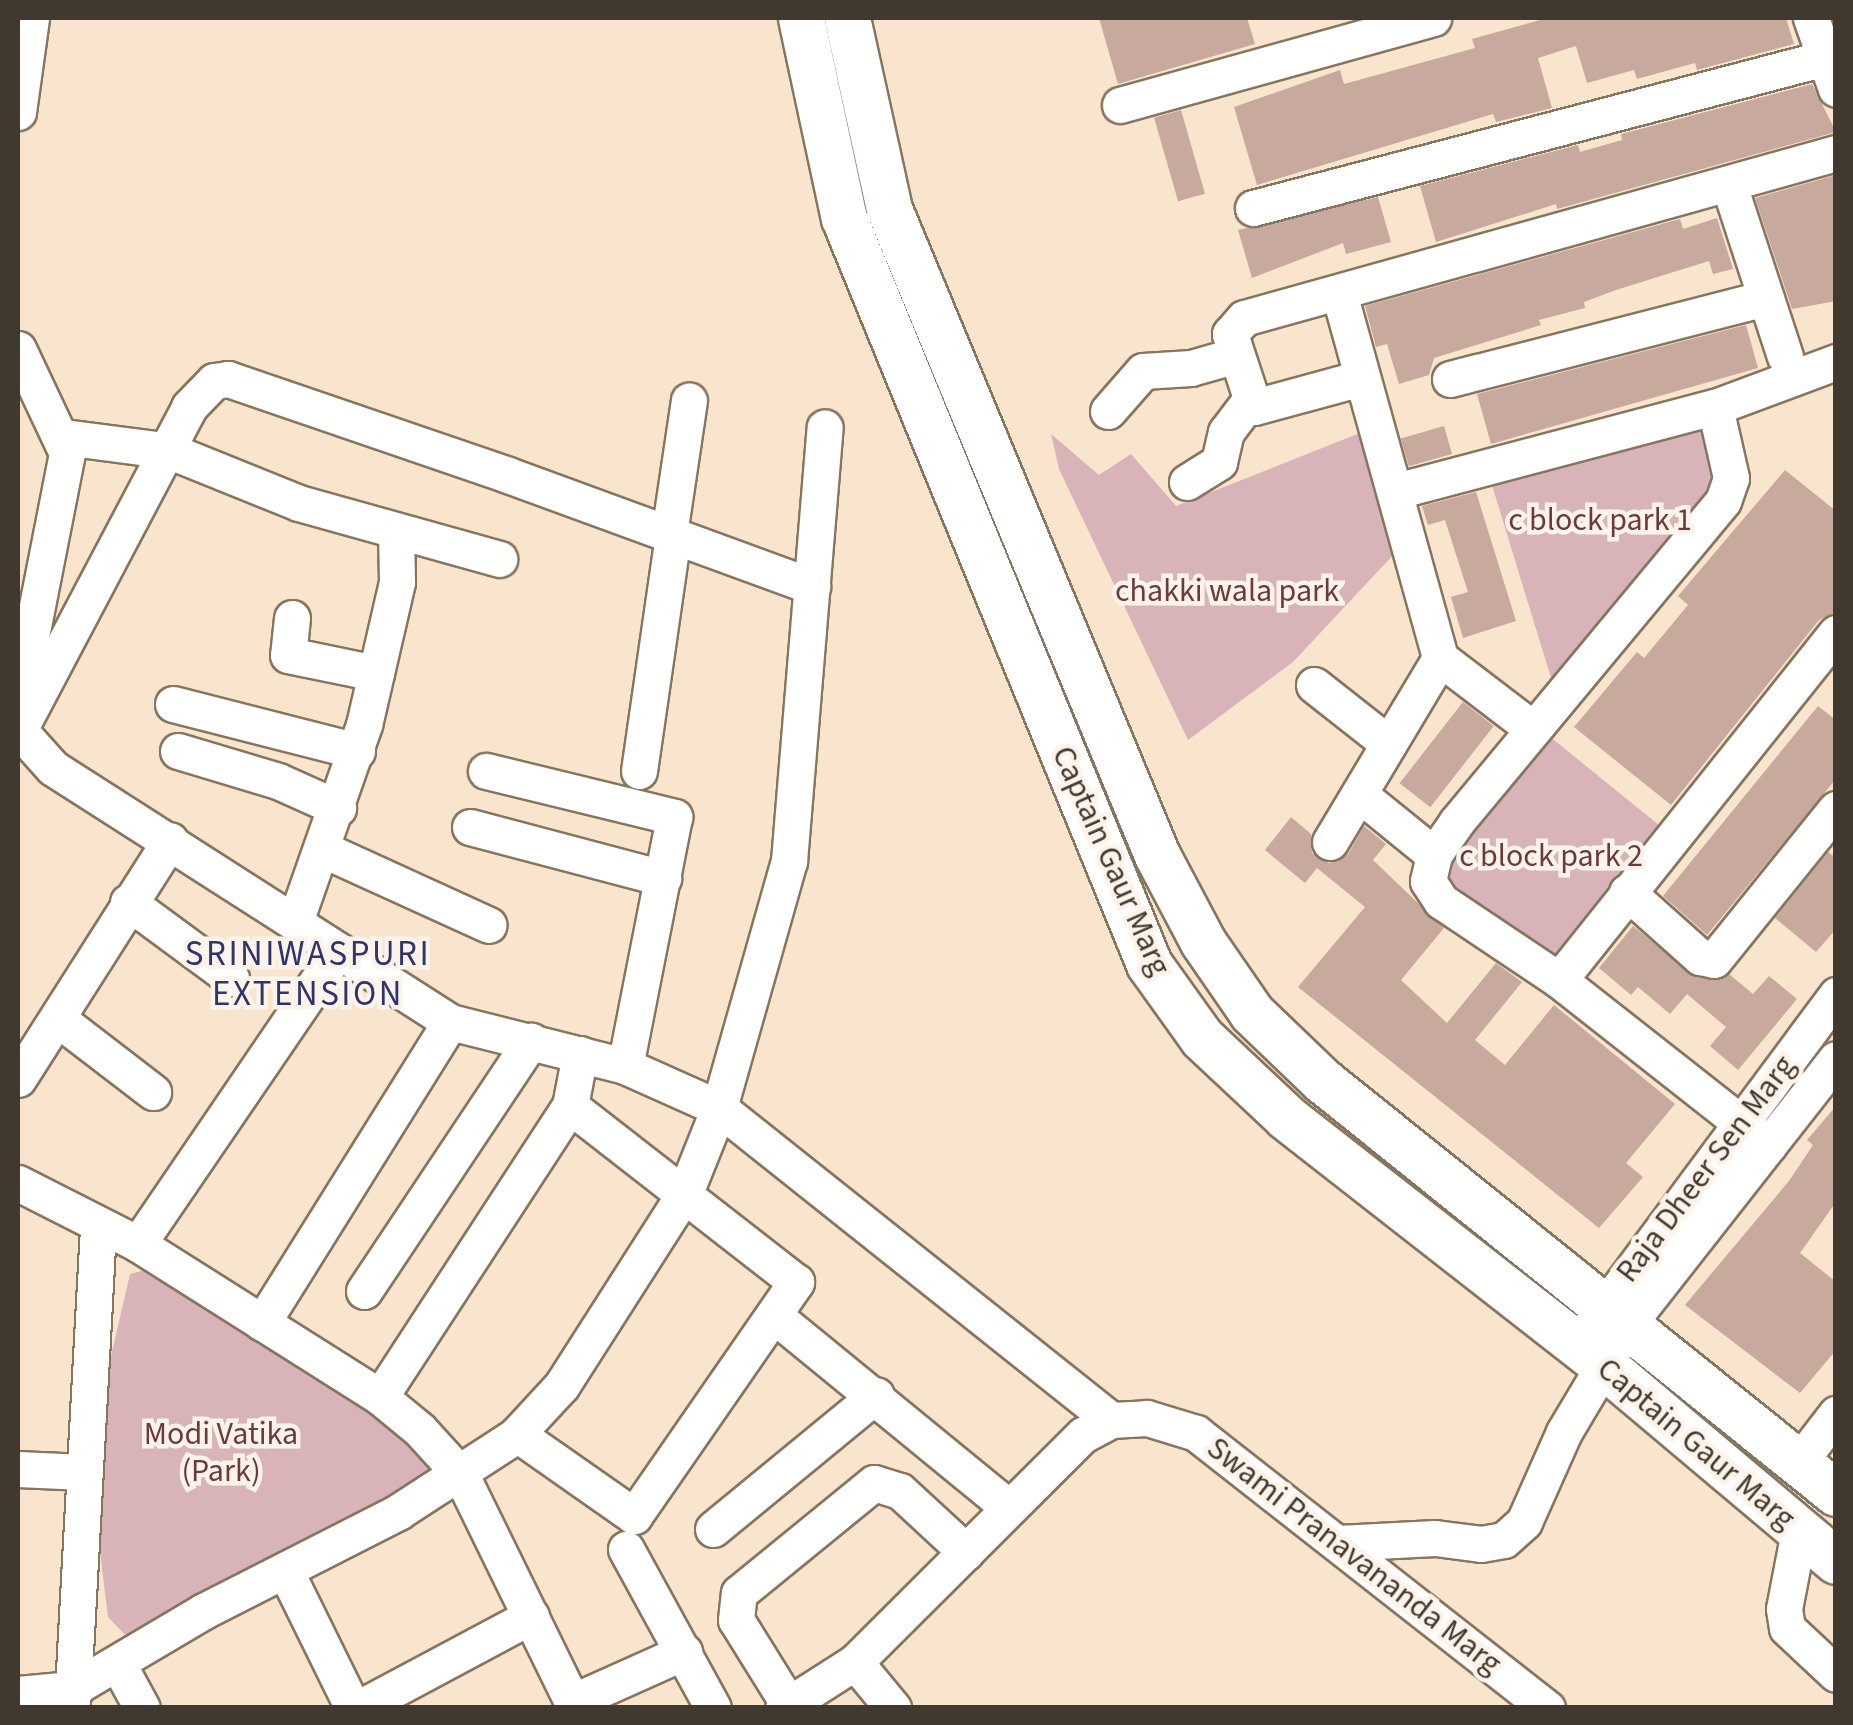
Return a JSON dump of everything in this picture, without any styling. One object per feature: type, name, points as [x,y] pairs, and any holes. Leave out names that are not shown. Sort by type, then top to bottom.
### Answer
[{"type":"main road","name":"Captain Gaur Marg","points":[[801,18],[844,218],[1149,964],[1202,1038],[1286,1116],[1590,1354],[1836,1561]]},
{"type":"main road","name":"Captain Gaur Marg","points":[[852,28],[889,209],[1157,855],[1202,942],[1252,1013],[1322,1081],[1836,1492]]},
{"type":"street","points":[[18,112],[31,18]]},
{"type":"street","points":[[1120,104],[1434,18]]},
{"type":"street","points":[[1253,208],[1830,74],[1811,18]]},
{"type":"street","points":[[1362,378],[1262,410],[1248,403],[1230,334],[1244,318],[1836,153]]},
{"type":"street","points":[[1729,185],[1785,356]]},
{"type":"street","points":[[1339,293],[1440,658],[1533,729]]},
{"type":"street","points":[[1450,378],[1766,298]]},
{"type":"street","points":[[18,349],[64,437],[64,474],[18,702]]},
{"type":"street","points":[[1108,411],[1143,371],[1190,368],[1233,356]]},
{"type":"street","points":[[1396,491],[1715,407],[1836,362]]},
{"type":"street","points":[[812,586],[228,380],[201,390],[18,730],[53,768],[296,919],[338,951],[450,1022],[626,1066],[719,1108],[1111,1420],[1083,1434],[1010,1508],[966,1552],[855,1662],[786,1706],[736,1620],[738,1593],[874,1484],[900,1491],[966,1552]]},
{"type":"street","points":[[639,772],[689,400]]},
{"type":"street","points":[[1188,482],[1218,462],[1226,432],[1248,403]]},
{"type":"street","points":[[1715,407],[1731,478],[1723,501],[1434,855],[1431,891],[1560,980],[1768,1145]]},
{"type":"street","points":[[18,1694],[72,1698],[118,1664],[461,1475],[517,1434],[562,1385],[685,1193],[719,1108],[789,861],[825,427]]},
{"type":"street","points":[[64,437],[170,452],[299,503],[500,559]]},
{"type":"street","points":[[296,919],[358,750],[397,582],[396,531]]},
{"type":"street","points":[[292,618],[288,655],[376,673]]},
{"type":"street","points":[[1560,980],[1836,633]]},
{"type":"street","points":[[1330,842],[1440,658]]},
{"type":"street","points":[[1314,685],[1389,744]]},
{"type":"street","points":[[173,704],[358,750]]},
{"type":"street","points":[[178,751],[338,808]]},
{"type":"street","points":[[486,771],[674,817],[626,1066]]},
{"type":"street","points":[[1360,794],[1434,855]]},
{"type":"street","points":[[1627,892],[1700,958],[1714,960],[1836,809]]},
{"type":"street","points":[[470,827],[663,878]]},
{"type":"street","points":[[18,1078],[170,840]]},
{"type":"street","points":[[322,849],[489,924]]},
{"type":"street","points":[[128,902],[230,978]]},
{"type":"street","points":[[138,1244],[338,951]]},
{"type":"street","name":"Raja Dheer Sen Marg","points":[[1338,1542],[1504,1540],[1524,1522],[1590,1354],[1740,1120],[1836,996]]},
{"type":"street","points":[[58,1019],[153,1092]]},
{"type":"street","points":[[262,1323],[450,1022]]},
{"type":"street","points":[[364,1291],[531,1041]]},
{"type":"street","points":[[380,1397],[570,1106],[580,1054]]},
{"type":"street","name":"Raja Dheer Sen Marg","points":[[1617,1314],[1768,1145],[1836,1059]]},
{"type":"street","points":[[517,1434],[634,1516],[796,1282],[570,1106]]},
{"type":"street","points":[[18,1183],[138,1244],[380,1397],[461,1475],[574,1705],[684,1652]]},
{"type":"street","points":[[72,1698],[98,1224]]},
{"type":"street","points":[[776,1316],[1010,1508]]},
{"type":"street","points":[[713,1528],[876,1395]]},
{"type":"street","points":[[1799,1462],[1836,1414]]},
{"type":"street","name":"Swami Pranavananda Marg","points":[[1111,1420],[1147,1418],[1196,1432],[1547,1708]]},
{"type":"street","points":[[18,1470],[84,1472]]},
{"type":"street","points":[[1799,1531],[1784,1609],[1787,1628],[1836,1674]]},
{"type":"street","points":[[626,1549],[713,1708]]},
{"type":"street","points":[[285,1570],[356,1708],[531,1616]]},
{"type":"street","points":[[855,1662],[894,1708]]},
{"type":"street","points":[[118,1664],[142,1708]]},
{"type":"green space","name":"c block park 1","points":[[1727,391],[1742,482],[1552,681],[1483,456]]},
{"type":"green space","name":"chakki wala park","points":[[1375,427],[1410,537],[1293,662],[1188,740],[1059,469],[1051,434],[1099,475],[1131,454],[1176,506]]},
{"type":"green space","name":"c block park 2","points":[[1549,736],[1670,834],[1553,979],[1432,881]]},
{"type":"green space","name":"Modi Vatika (Park)","points":[[168,1264],[411,1427],[447,1481],[130,1640],[108,1617],[93,1494],[95,1425],[130,1274]]},
{"type":"building","points":[[1099,18],[1247,18],[1255,44],[1118,84]]},
{"type":"building","points":[[1547,18],[1786,18],[1794,44],[1697,70],[1695,63],[1637,79],[1634,70],[1587,83],[1576,46],[1538,58],[1552,108],[1496,122],[1493,114],[1257,185],[1234,107],[1340,70],[1344,84],[1475,48],[1472,39]]},
{"type":"building","points":[[1812,84],[1836,132],[1557,209],[1556,204],[1436,242],[1420,186],[1578,145],[1580,152],[1622,140],[1621,134]]},
{"type":"building","points":[[1181,110],[1205,194],[1178,201],[1154,118]]},
{"type":"building","points":[[1836,175],[1836,301],[1792,309],[1755,198]]},
{"type":"building","points":[[1378,197],[1391,242],[1346,254],[1343,243],[1252,278],[1238,230]]},
{"type":"building","points":[[1717,218],[1733,269],[1713,274],[1709,261],[1616,290],[1584,302],[1585,308],[1539,320],[1541,325],[1434,358],[1429,375],[1399,384],[1387,344],[1376,347],[1365,306],[1680,219],[1683,229]]},
{"type":"building","points":[[1746,325],[1758,368],[1491,444],[1477,394]]},
{"type":"building","points":[[1444,426],[1452,454],[1409,466],[1401,438]]},
{"type":"building","points":[[1785,470],[1836,511],[1836,612],[1819,620],[1671,805],[1574,727],[1637,652],[1644,658],[1688,605],[1678,596]]},
{"type":"building","points":[[1476,492],[1516,621],[1463,638],[1451,597],[1468,592],[1445,520],[1428,525],[1422,506]]},
{"type":"building","points":[[1463,702],[1494,726],[1430,807],[1400,783]]},
{"type":"building","points":[[1818,706],[1836,720],[1836,779],[1707,935],[1663,896]]},
{"type":"building","points":[[1291,817],[1311,834],[1312,853],[1329,863],[1348,854],[1364,826],[1386,844],[1373,860],[1444,928],[1401,980],[1447,1023],[1496,963],[1522,982],[1475,1040],[1505,1065],[1554,1005],[1675,1104],[1626,1163],[1643,1177],[1599,1228],[1298,987],[1365,907],[1317,868],[1305,883],[1265,850]]},
{"type":"building","points":[[1828,852],[1836,858],[1836,929],[1816,952],[1775,918]]},
{"type":"building","points":[[1633,926],[1695,977],[1720,980],[1729,974],[1753,994],[1769,976],[1797,999],[1738,1070],[1710,1046],[1726,1027],[1687,994],[1670,1014],[1638,987],[1631,995],[1599,968]]},
{"type":"building","points":[[1836,1106],[1836,1202],[1800,1253],[1836,1282],[1836,1350],[1800,1393],[1685,1305],[1789,1181],[1813,1145],[1807,1140]]},
{"type":"district","name":"SRINIWASPURI EXTENSION","points":[[308,974]]}]
